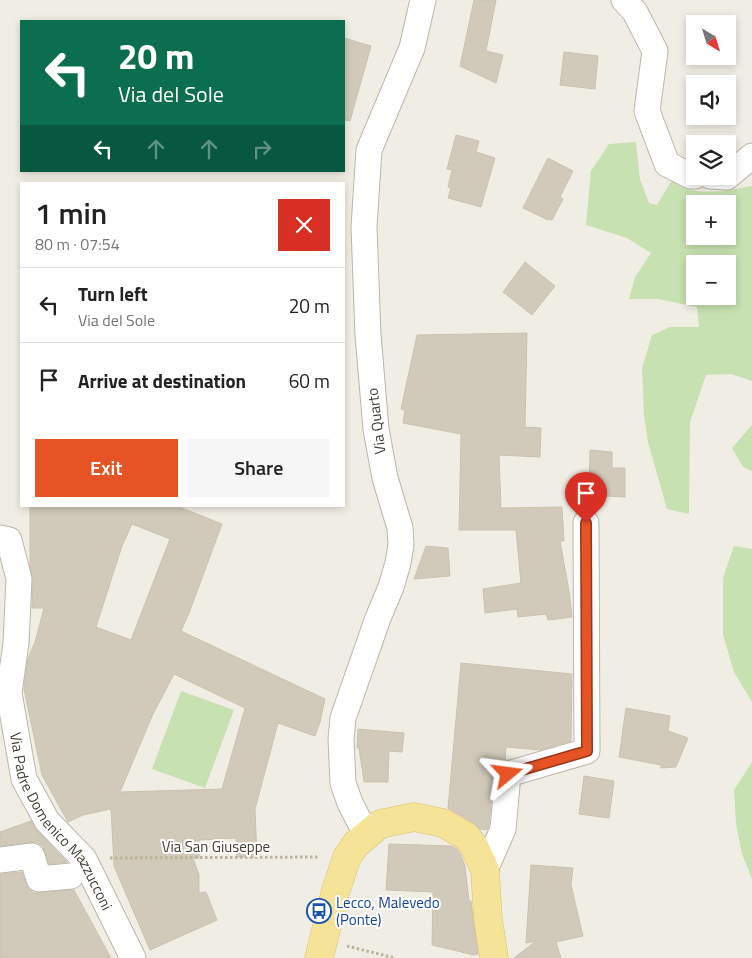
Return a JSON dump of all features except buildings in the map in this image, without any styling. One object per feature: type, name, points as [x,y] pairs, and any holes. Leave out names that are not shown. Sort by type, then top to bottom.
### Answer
[{"type":"main road","points":[[322,948],[336,890],[347,856],[366,834],[380,824],[414,817],[443,823],[467,837],[480,858],[485,870],[488,919],[494,958]]},
{"type":"street","name":"Via Quarto","points":[[366,834],[350,803],[343,783],[341,739],[343,718],[391,587],[401,545],[400,528],[385,478],[376,429],[368,335],[364,218],[369,150],[412,48],[423,0]]},
{"type":"street","points":[[624,0],[636,12],[655,51],[647,111],[667,164],[686,174]]},
{"type":"street","points":[[736,169],[752,156]]},
{"type":"street","points":[[485,870],[503,829],[508,774],[587,751],[586,523]]},
{"type":"street","name":"Via Padre Domenico Mazzucconi","points":[[0,538],[9,540],[19,579],[16,644],[9,693],[24,779],[47,821],[78,867],[133,958]]},
{"type":"street","points":[[0,860],[32,856],[39,879],[78,867]]},
{"type":"path","name":"Via San Giuseppe","points":[[78,867],[347,856]]},
{"type":"path","points":[[322,948],[395,958]]},
{"type":"green space","points":[[636,142],[640,179],[649,203],[657,205],[672,180],[689,190],[710,192],[752,186],[752,381],[731,374],[706,375],[690,422],[689,514],[667,509],[648,442],[644,415],[642,368],[652,335],[670,327],[699,327],[697,307],[687,305],[736,305],[736,255],[686,255],[686,305],[658,299],[629,299],[635,277],[651,253],[627,238],[586,225],[591,171],[609,144]]},
{"type":"green space","points":[[752,425],[752,471],[743,467],[732,448]]},
{"type":"green space","points":[[734,546],[752,549],[752,702],[734,672],[723,635],[723,578]]},
{"type":"green space","points":[[181,691],[234,710],[205,788],[152,769]]},
{"type":"green space","points":[[752,762],[752,879],[742,854],[736,824],[734,790]]},
{"type":"place","name":"Lecco, Malevedo (Ponte)","points":[[319,911]]},
{"type":"route","points":[[508,774],[587,751],[586,523]]}]
